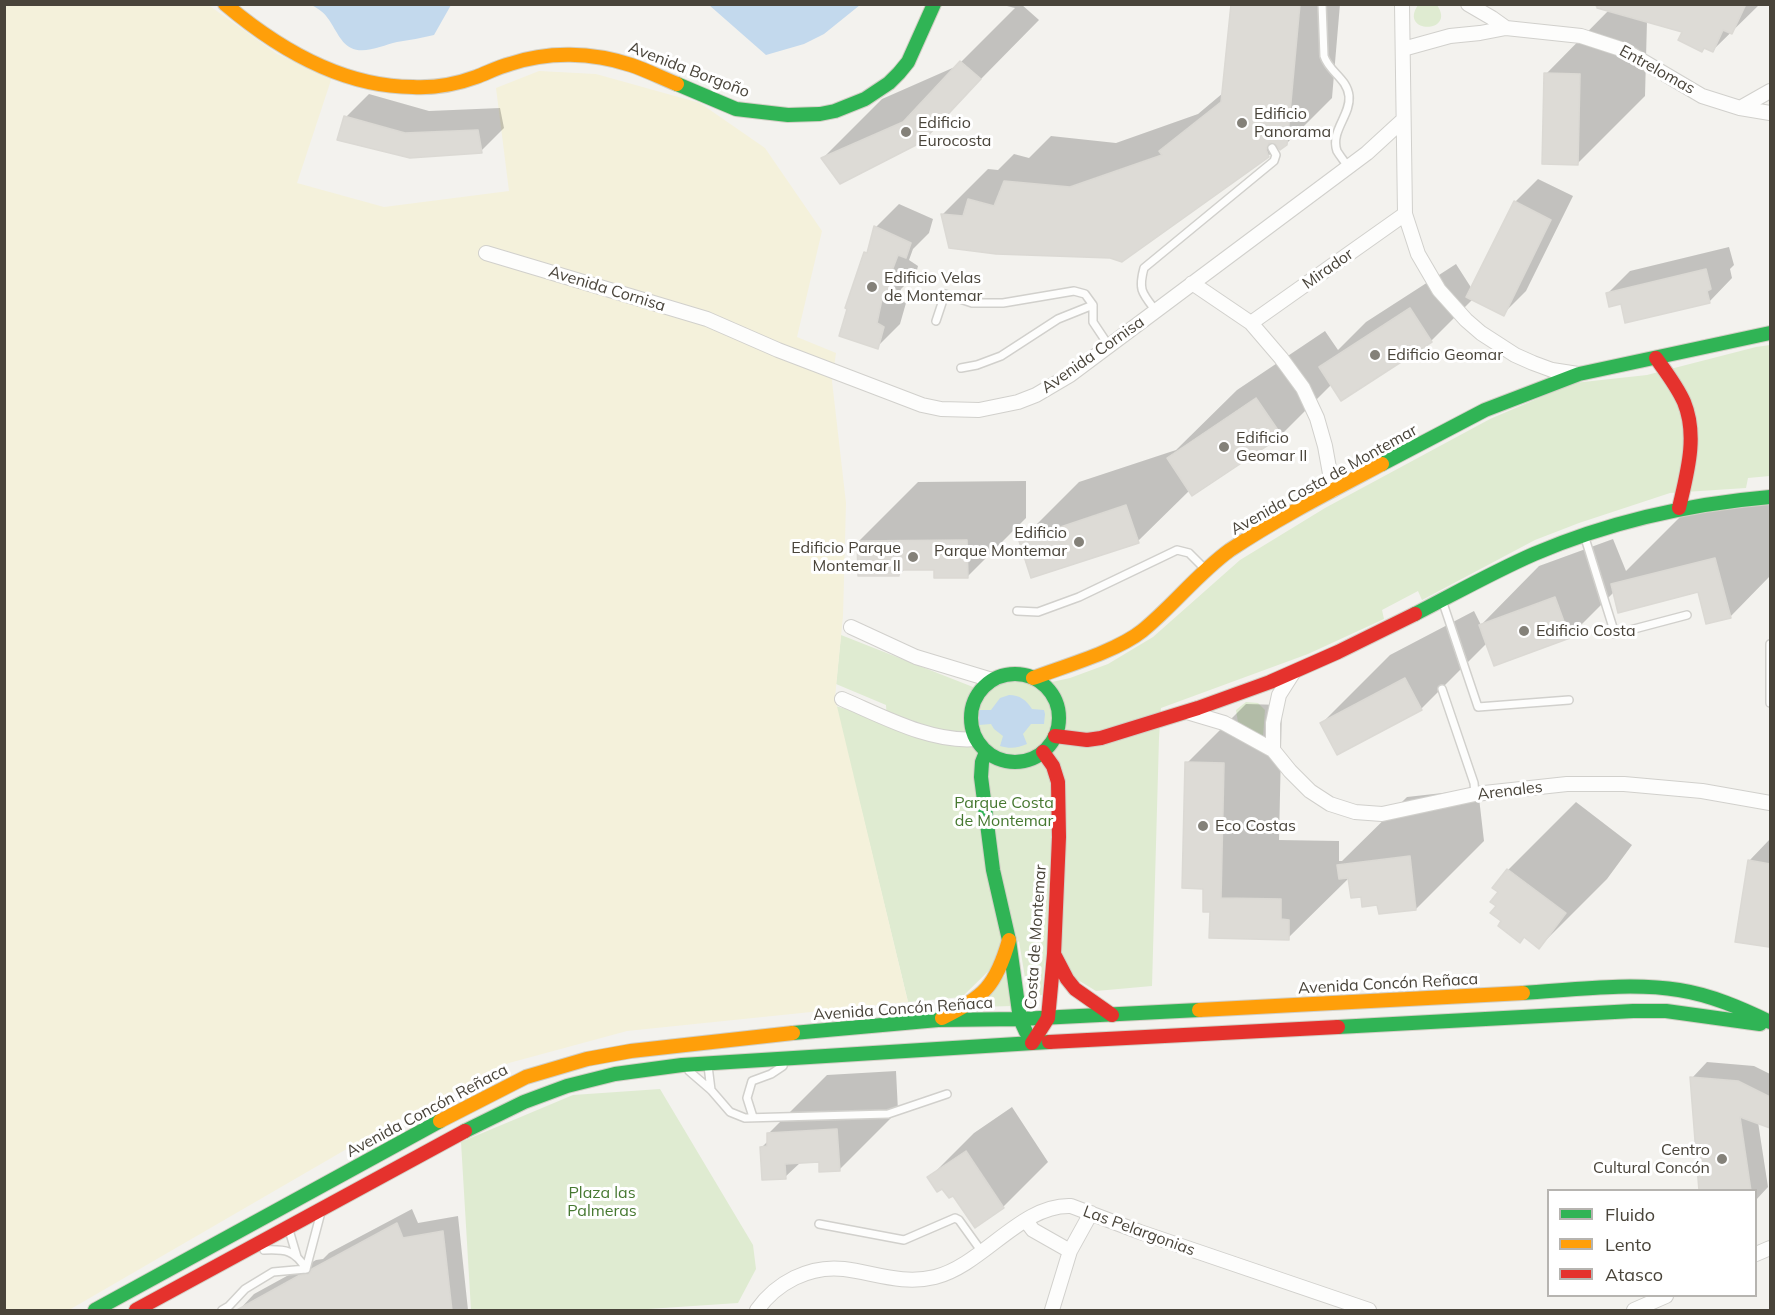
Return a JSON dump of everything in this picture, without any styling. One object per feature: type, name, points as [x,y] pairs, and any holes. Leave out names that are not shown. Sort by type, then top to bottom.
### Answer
[{"type":"main road","name":"Avenida Borgoño","points":[[225,4],[266,37],[302,58],[343,74],[386,84],[408,87],[439,86],[477,77],[529,58],[567,54],[585,55],[632,65],[736,109],[804,115],[835,111],[851,105],[865,99],[888,83],[908,62],[934,4]]},
{"type":"main road","name":"Avenida Costa de Montemar","points":[[1033,678],[1112,648],[1142,632],[1228,552],[1333,490],[1485,410],[1579,374],[1770,333]]},
{"type":"main road","points":[[1656,358],[1683,401],[1691,431],[1687,477],[1678,508]]},
{"type":"main road","points":[[1055,736],[1087,740],[1101,738],[1240,694],[1293,672],[1542,551],[1609,527],[1678,508],[1737,499],[1770,497]]},
{"type":"main road","points":[[1019,674],[1033,678],[1053,696],[1058,709],[1059,723],[1055,736],[1043,752],[1033,759],[1015,762],[997,759],[986,752],[976,739],[971,727],[974,700],[982,688],[992,680],[1005,675],[1019,674]]},
{"type":"main road","name":"Costa de Montemar","points":[[986,752],[982,762],[981,777],[993,870],[1009,940],[1020,1019],[1032,1042],[1048,1018],[1054,954],[1059,837],[1058,782],[1053,766],[1043,752]]},
{"type":"main road","points":[[938,1020],[978,998],[989,986],[1000,968],[1009,940]]},
{"type":"main road","points":[[1054,954],[1075,989],[1112,1015]]},
{"type":"main road","name":"Avenida Concón Reñaca","points":[[94,1311],[448,1116],[526,1077],[577,1062],[631,1051],[731,1039],[938,1020],[1048,1018],[1637,988],[1677,990],[1697,994],[1732,1005],[1770,1024]]},
{"type":"main road","name":"Avenida Concón Reñaca","points":[[136,1311],[246,1250],[290,1219],[322,1209],[524,1101],[567,1086],[615,1074],[708,1059],[794,1057],[1032,1042],[1633,1011],[1666,1011],[1770,1024]]},
{"type":"street","points":[[1402,4],[1405,214],[1428,273],[1439,290],[1466,320],[1489,339],[1515,355],[1552,369],[1579,374]]},
{"type":"street","name":"Entrelomas","points":[[1468,4],[1506,28]]},
{"type":"street","name":"Entrelomas","points":[[1402,49],[1450,36],[1506,28],[1581,36],[1624,50],[1702,96],[1740,108],[1770,113]]},
{"type":"street","points":[[1740,108],[1770,91]]},
{"type":"street","name":"Avenida Cornisa","points":[[486,253],[707,319],[793,356],[922,405],[940,409],[979,410],[1027,399],[1054,386],[1367,153],[1403,120]]},
{"type":"street","name":"Mirador","points":[[1251,323],[1405,214]]},
{"type":"street","points":[[1192,283],[1251,323],[1303,388],[1317,418],[1333,490]]},
{"type":"street","points":[[851,627],[916,657],[992,680]]},
{"type":"street","points":[[1273,750],[1273,723],[1279,695],[1293,672]]},
{"type":"street","points":[[842,699],[907,726],[948,739],[976,739]]},
{"type":"street","name":"Arenales","points":[[1187,712],[1224,723],[1273,750],[1310,791],[1330,804],[1355,813],[1382,814],[1475,794],[1567,784],[1624,784],[1702,791],[1770,804]]},
{"type":"street","name":"Las Pelargonias","points":[[757,1311],[782,1284],[808,1272],[822,1269],[845,1269],[903,1280],[918,1280],[948,1273],[1045,1209],[1071,1206],[1369,1311]]},
{"type":"street","points":[[1052,1311],[1070,1251],[1091,1213]]},
{"type":"street","points":[[1026,1221],[1033,1230],[1070,1251]]},
{"type":"street","points":[[1634,1311],[1664,1297]]},
{"type":"lane","points":[[1322,4],[1324,56],[1326,62],[1345,83],[1349,96],[1348,108],[1338,129],[1336,144],[1337,151],[1348,167]]},
{"type":"lane","points":[[1156,311],[1143,296],[1140,283],[1144,267],[1274,161],[1276,158],[1272,148]]},
{"type":"lane","points":[[936,321],[945,294],[972,303],[1003,303],[1074,291],[1085,294],[1093,305],[1094,322],[1109,346]]},
{"type":"lane","points":[[962,368],[1001,356],[1058,319],[1093,305]]},
{"type":"lane","points":[[1584,536],[1615,634],[1687,615]]},
{"type":"lane","points":[[1017,611],[1038,612],[1079,597],[1177,550],[1189,553],[1207,571]]},
{"type":"lane","points":[[1442,601],[1478,707],[1569,700]]},
{"type":"lane","points":[[1770,644],[1770,704]]},
{"type":"lane","points":[[1442,689],[1474,783],[1475,794]]},
{"type":"lane","points":[[716,1049],[731,1039]]},
{"type":"lane","points":[[753,1117],[747,1098],[752,1081],[771,1074],[794,1057]]},
{"type":"lane","points":[[708,1059],[711,1090]]},
{"type":"lane","points":[[682,1065],[711,1090],[730,1112],[745,1118],[888,1114],[947,1094]]},
{"type":"lane","points":[[297,1257],[290,1219],[339,1176]]},
{"type":"lane","points":[[306,1269],[322,1209]]},
{"type":"lane","points":[[819,1224],[904,1240],[956,1218],[982,1252]]},
{"type":"lane","points":[[246,1250],[283,1249],[300,1258],[306,1269]]},
{"type":"lane","points":[[222,1311],[245,1289],[273,1272],[306,1269]]},
{"type":"green space","points":[[1418,5],[1437,5],[1441,15],[1440,21],[1428,27],[1420,25],[1415,21],[1414,15]]},
{"type":"green space","name":"Parque Costa de Montemar","points":[[1770,345],[1770,476],[1748,478],[1746,488],[1670,493],[1579,523],[1535,540],[1422,600],[1418,591],[1382,610],[1384,619],[1308,654],[1161,708],[1152,986],[1096,991],[1045,960],[1042,995],[1028,996],[1019,941],[962,997],[908,1002],[836,706],[887,722],[886,705],[836,684],[841,635],[973,687],[1014,679],[1034,686],[1070,678],[1108,664],[1153,637],[1240,560],[1325,508],[1490,419],[1574,383],[1647,375]]},
{"type":"green space","points":[[1246,702],[1258,703],[1265,710],[1263,737],[1238,723],[1236,710]]},
{"type":"green space","points":[[1008,972],[1012,1006],[977,1007]]},
{"type":"green space","name":"Plaza las Palmeras","points":[[660,1089],[753,1245],[756,1269],[738,1303],[633,1310],[471,1310],[461,1142],[573,1095]]},
{"type":"sand","points":[[207,4],[277,54],[332,77],[297,183],[384,207],[509,191],[496,88],[539,71],[596,74],[700,103],[765,148],[822,231],[797,337],[836,353],[832,381],[846,503],[843,616],[835,698],[908,1002],[627,1031],[509,1063],[376,1132],[69,1310],[5,1310],[5,5]]},
{"type":"water","points":[[311,5],[451,5],[434,35],[360,50],[347,45],[326,16]]},
{"type":"water","points":[[709,5],[860,5],[824,34],[804,44],[766,55]]},
{"type":"water","points":[[1009,695],[1020,697],[1032,709],[1044,710],[1045,714],[1044,724],[1031,724],[1023,734],[1027,744],[1014,748],[1000,746],[1003,736],[991,724],[979,725],[978,710],[991,710],[1000,698]]},
{"type":"building","name":"Edificio Panorama","points":[[1231,4],[1300,4],[1287,145],[1280,150],[1275,144],[1269,143],[1266,149],[1269,157],[1122,262],[1110,258],[996,254],[949,248],[941,214],[963,216],[968,199],[994,206],[1004,181],[1070,187],[1162,155],[1159,151],[1221,102]]},
{"type":"building","points":[[1597,4],[1746,4],[1732,34],[1723,30],[1713,52],[1704,48],[1702,52],[1678,40],[1682,32],[1597,8]]},
{"type":"building","name":"Edificio Eurocosta","points":[[960,61],[981,79],[922,142],[840,184],[821,158],[903,122]]},
{"type":"building","points":[[1544,73],[1580,74],[1578,165],[1542,164]]},
{"type":"building","points":[[344,116],[405,133],[478,130],[482,153],[410,158],[337,140]]},
{"type":"building","points":[[1514,201],[1551,220],[1504,316],[1466,297]]},
{"type":"building","name":"Edificio Velas de Montemar","points":[[874,226],[911,243],[906,258],[898,255],[887,284],[896,290],[893,299],[882,299],[877,323],[884,327],[878,349],[839,336],[847,309],[845,308],[864,252],[867,253]]},
{"type":"building","points":[[1706,269],[1711,289],[1707,291],[1710,303],[1625,323],[1621,304],[1609,307],[1606,293]]},
{"type":"building","name":"Edificio Geomar","points":[[1410,308],[1432,342],[1341,401],[1319,367]]},
{"type":"building","name":"Edificio Geomar II","points":[[1256,398],[1282,436],[1192,496],[1167,458]]},
{"type":"building","name":"Edificio Parque Montemar","points":[[1126,505],[1139,543],[1031,578],[1019,541]]},
{"type":"building","name":"Edificio Parque Montemar II","points":[[967,540],[968,578],[934,578],[934,570],[899,570],[899,576],[858,576],[857,541]]},
{"type":"building","points":[[1715,558],[1731,618],[1706,624],[1698,592],[1618,613],[1611,584]]},
{"type":"building","name":"Edificio Costa","points":[[1555,597],[1570,638],[1494,666],[1479,625]]},
{"type":"building","points":[[1405,678],[1422,710],[1337,755],[1320,723]]},
{"type":"building","points":[[1185,762],[1224,763],[1221,898],[1281,899],[1281,919],[1289,920],[1289,940],[1209,938],[1210,912],[1203,912],[1203,889],[1182,888]]},
{"type":"building","points":[[1410,856],[1416,910],[1379,914],[1377,905],[1362,907],[1361,897],[1351,898],[1348,878],[1339,879],[1337,865]]},
{"type":"building","points":[[1748,860],[1770,864],[1769,947],[1735,942]]},
{"type":"building","points":[[1507,869],[1566,913],[1539,949],[1524,937],[1520,943],[1498,926],[1501,921],[1490,913],[1496,906],[1490,902],[1498,892],[1492,888]]},
{"type":"building","name":"Centro Cultural Concón","points":[[1690,1077],[1738,1081],[1770,1097],[1770,1128],[1740,1117],[1751,1189],[1699,1189]]},
{"type":"building","points":[[837,1129],[840,1171],[819,1172],[819,1162],[785,1164],[786,1179],[762,1180],[760,1147],[767,1146],[767,1133]]},
{"type":"building","points":[[966,1151],[1004,1208],[975,1228],[953,1196],[949,1198],[942,1189],[937,1192],[927,1177]]},
{"type":"building","points":[[397,1223],[403,1238],[443,1231],[452,1311],[235,1311],[300,1275],[309,1274],[312,1269]]},
{"type":"traffic: fast","points":[[677,84],[736,109],[788,115],[835,111],[865,99],[889,83],[899,73],[908,62],[934,4]]},
{"type":"traffic: fast","points":[[1382,464],[1485,410],[1579,374],[1770,333]]},
{"type":"traffic: fast","points":[[1415,614],[1534,554],[1591,533],[1649,516],[1709,504],[1770,497]]},
{"type":"traffic: fast","points":[[1015,674],[1032,677],[1046,687],[1056,701],[1059,718],[1056,735],[1046,749],[1032,759],[1015,762],[998,759],[984,749],[974,735],[971,718],[974,701],[984,687],[998,677],[1015,674]]},
{"type":"traffic: fast","points":[[986,752],[982,762],[981,777],[993,870],[1009,940],[1020,1019],[1026,1032]]},
{"type":"traffic: fast","points":[[1523,993],[1601,987],[1679,990],[1737,1007],[1770,1022]]},
{"type":"traffic: fast","points":[[793,1033],[938,1020],[1020,1019],[1199,1010]]},
{"type":"traffic: fast","points":[[1338,1027],[1633,1011],[1666,1011],[1760,1024]]},
{"type":"traffic: fast","points":[[465,1131],[524,1102],[567,1086],[615,1074],[682,1065],[1049,1042]]},
{"type":"traffic: fast","points":[[95,1310],[440,1121]]},
{"type":"traffic: slow","points":[[225,4],[266,36],[312,62],[361,80],[387,85],[421,87],[445,85],[525,60],[555,55],[586,56],[616,61],[677,84]]},
{"type":"traffic: slow","points":[[1033,678],[1090,658],[1131,638],[1142,631],[1230,550],[1286,516],[1382,464]]},
{"type":"traffic: slow","points":[[942,1018],[968,1003],[986,988],[999,969],[1009,940]]},
{"type":"traffic: slow","points":[[1199,1010],[1523,993]]},
{"type":"traffic: slow","points":[[440,1121],[526,1077],[587,1059],[631,1051],[793,1033]]},
{"type":"traffic: jam","points":[[1656,358],[1684,402],[1690,428],[1690,455],[1679,508]]},
{"type":"traffic: jam","points":[[1055,736],[1087,740],[1101,738],[1198,708],[1270,682],[1415,614]]},
{"type":"traffic: jam","points":[[1032,1043],[1048,1018],[1054,954],[1059,837],[1058,782],[1053,766],[1043,752]]},
{"type":"traffic: jam","points":[[1054,954],[1075,989],[1112,1015]]},
{"type":"traffic: jam","points":[[1049,1042],[1338,1027]]},
{"type":"traffic: jam","points":[[136,1310],[465,1131]]},
{"type":"place","name":"Edificio Panorama","points":[[1242,123]]},
{"type":"place","name":"Edificio Eurocosta","points":[[906,132]]},
{"type":"place","name":"Edificio Velas de Montemar","points":[[872,287]]},
{"type":"place","name":"Edificio Geomar","points":[[1375,355]]},
{"type":"place","name":"Edificio Geomar II","points":[[1224,447]]},
{"type":"place","name":"Edificio Parque Montemar","points":[[1079,542]]},
{"type":"place","name":"Edificio Parque Montemar II","points":[[913,557]]},
{"type":"place","name":"Edificio Costa","points":[[1524,631]]},
{"type":"place","name":"Eco Costas","points":[[1203,826]]},
{"type":"place","name":"Centro Cultural Concón","points":[[1722,1159]]}]
